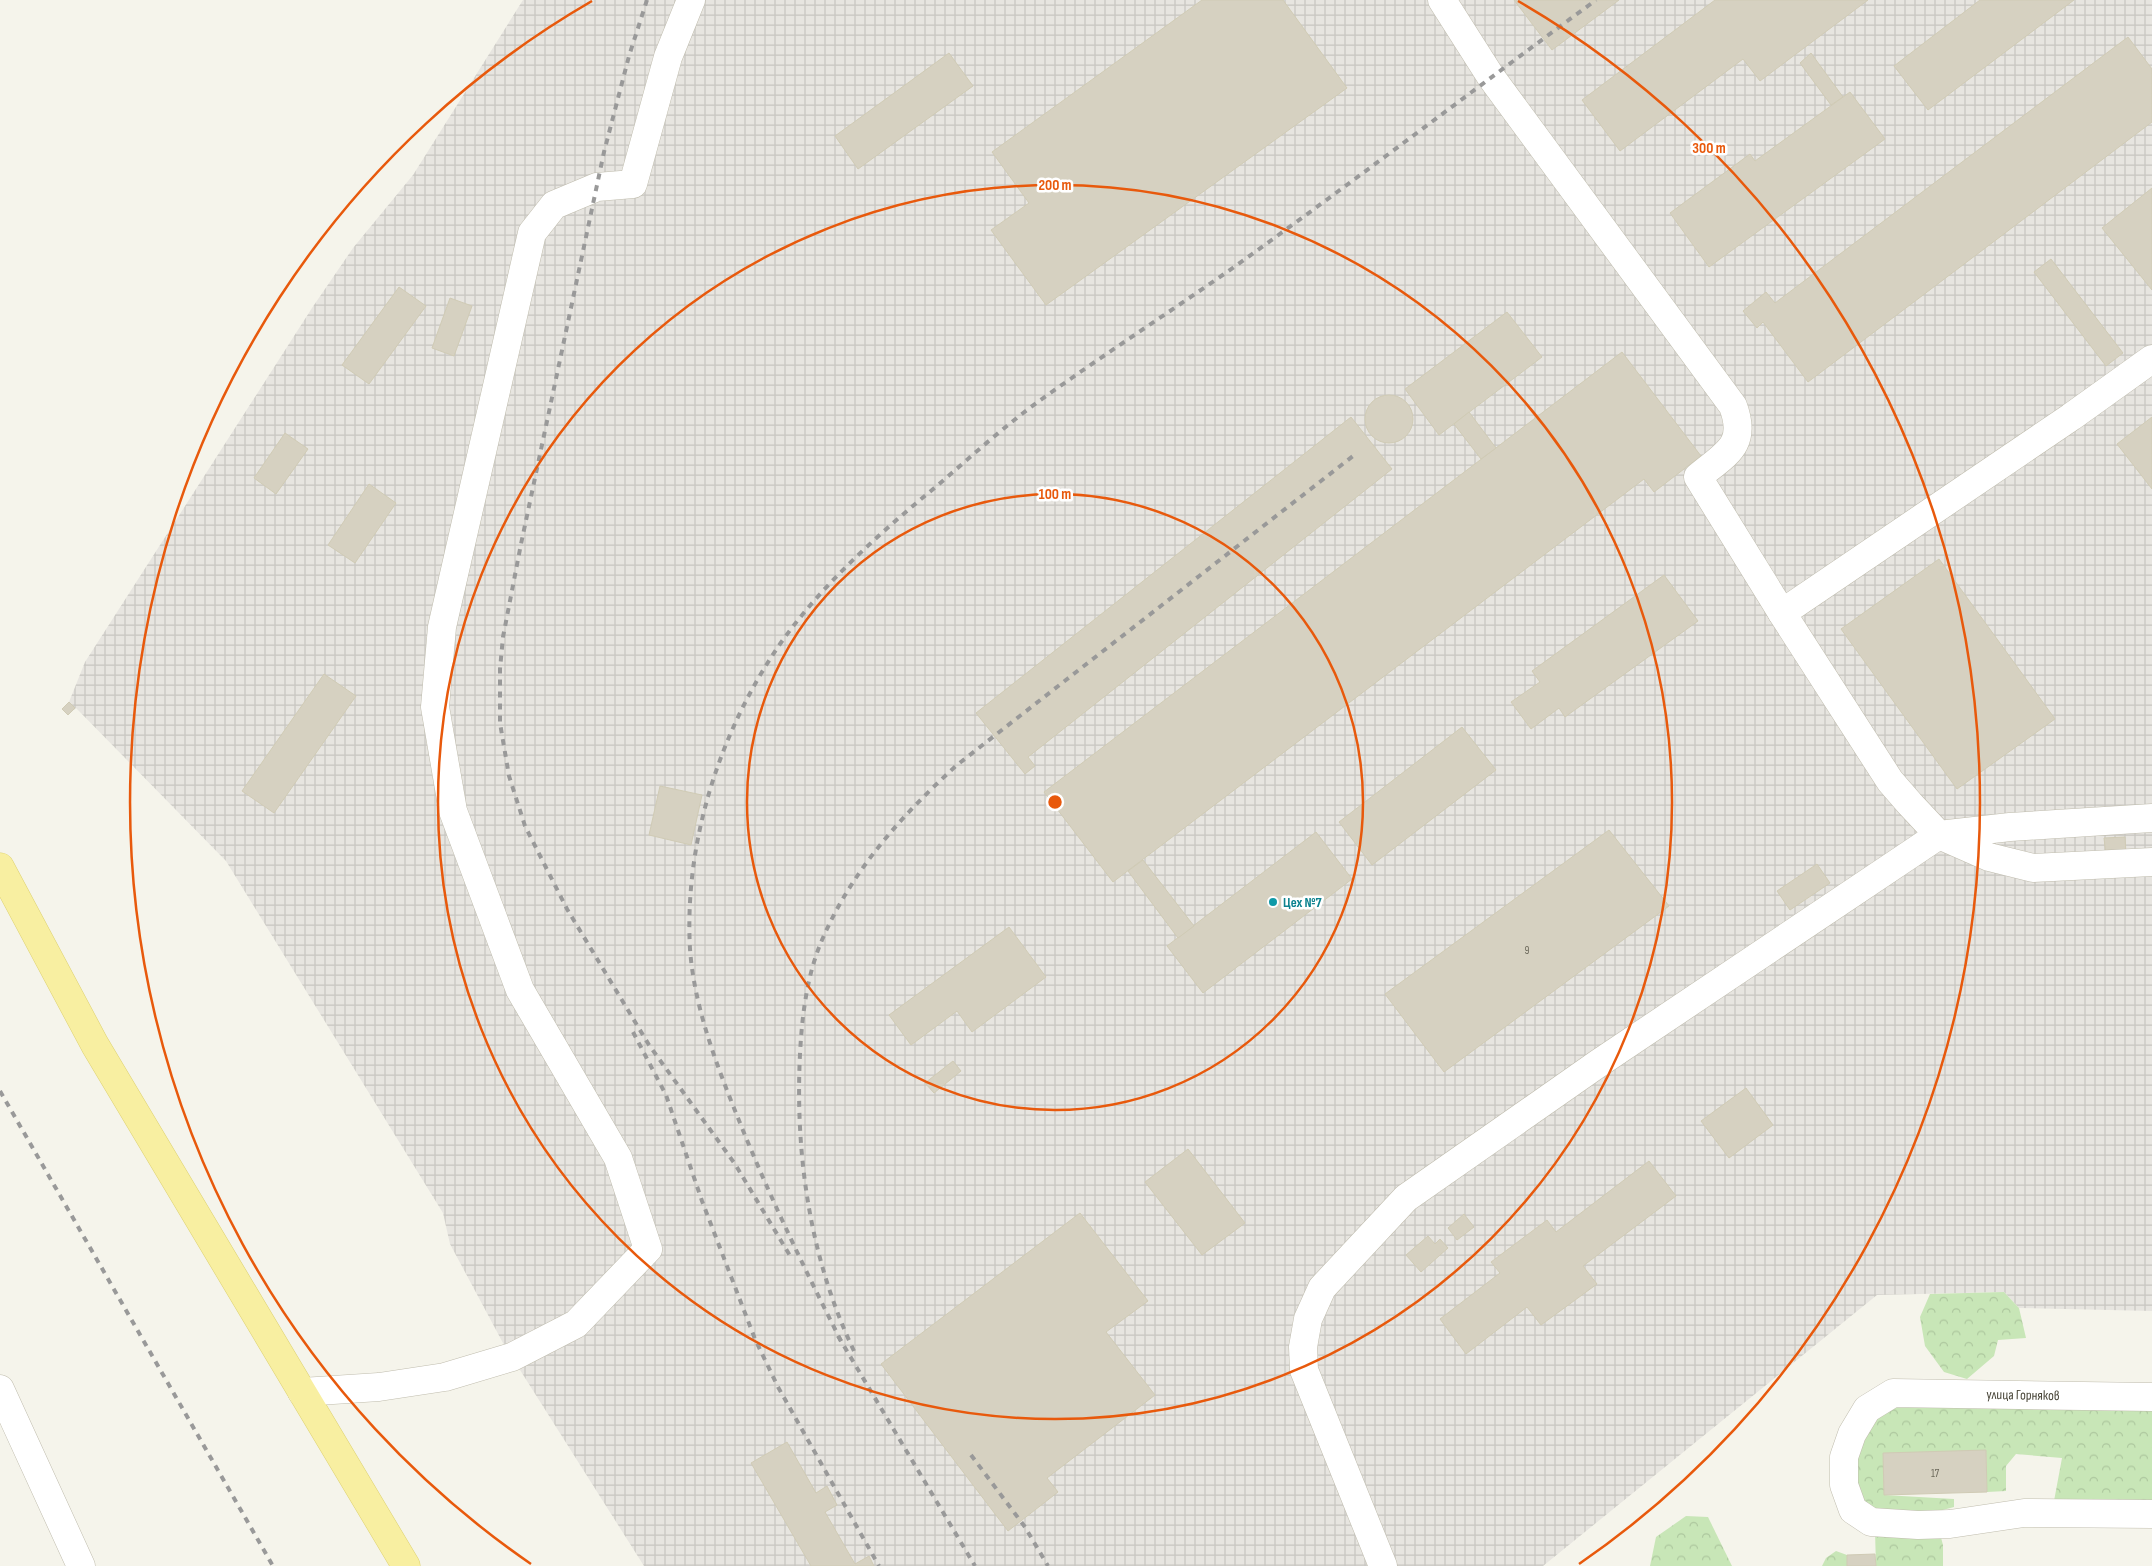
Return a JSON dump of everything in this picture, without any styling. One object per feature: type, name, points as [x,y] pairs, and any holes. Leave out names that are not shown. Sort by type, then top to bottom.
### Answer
[{"type":"main road","points":[[0,867],[95,1045],[406,1566]]},
{"type":"street","points":[[302,1392],[380,1387],[446,1377],[512,1357],[576,1324],[648,1249],[618,1158],[520,990],[453,811],[435,707],[442,628],[532,233],[554,205],[597,187],[634,184],[668,57],[691,0]]},
{"type":"street","points":[[1442,0],[1491,77],[1733,406],[1738,419],[1739,431],[1736,442],[1698,477],[1782,613],[1890,781],[1939,835],[1989,857],[2033,868],[2152,862]]},
{"type":"street","points":[[1782,613],[2063,423],[2152,359]]},
{"type":"street","points":[[1383,1566],[1304,1370],[1302,1347],[1308,1319],[1322,1288],[1406,1198],[1599,1063],[1939,835],[2010,827],[2152,818]]},
{"type":"street","points":[[0,1389],[81,1566]]},
{"type":"street","name":"улица Горняков","points":[[2152,1397],[1893,1393],[1867,1409],[1852,1434],[1844,1457],[1844,1485],[1853,1510],[1871,1522],[1918,1525],[1950,1524],[2024,1513],[2152,1514]]},
{"type":"shaded area","points":[[523,0],[2152,0],[2152,1311],[2019,1308],[2004,1292],[1877,1295],[1543,1566],[644,1566],[503,1343],[450,1244],[443,1213],[226,861],[76,708],[68,715],[62,709],[69,702],[85,662],[312,308],[353,248],[413,175]]},
{"type":"green space","points":[[2004,1292],[2019,1308],[2026,1338],[1998,1340],[1994,1356],[1967,1379],[1944,1372],[1925,1346],[1920,1317],[1930,1294]]},
{"type":"green space","points":[[1893,1396],[2152,1403],[2152,1505],[2054,1501],[2062,1458],[2016,1454],[2006,1466],[2006,1491],[1987,1492],[1986,1450],[1884,1495],[1954,1499],[1954,1507],[1935,1512],[1870,1509],[1853,1491],[1854,1444]]},
{"type":"green space","points":[[1686,1516],[1708,1517],[1732,1566],[1650,1566],[1656,1537]]},
{"type":"green space","points":[[1939,1530],[1943,1545],[1943,1566],[1876,1566],[1875,1531]]},
{"type":"green space","points":[[1836,1551],[1847,1555],[1847,1566],[1822,1566],[1826,1558]]},
{"type":"building","points":[[1202,0],[1283,0],[1347,88],[1046,305],[991,230],[1029,203],[992,152]]},
{"type":"building","points":[[1514,0],[1619,0],[1552,50]]},
{"type":"building","points":[[1715,0],[1868,0],[1760,81],[1743,59],[1620,151],[1582,100]]},
{"type":"building","points":[[1980,0],[2074,0],[1928,110],[1894,66]]},
{"type":"building","points":[[2128,37],[2152,69],[2152,122],[1808,382],[1763,322],[1757,328],[1743,311],[1766,292],[1775,303]]},
{"type":"building","points":[[949,53],[973,86],[858,169],[835,136]]},
{"type":"building","points":[[1811,53],[1843,97],[1831,105],[1800,63]]},
{"type":"building","points":[[1850,92],[1885,139],[1709,267],[1670,213],[1750,154],[1755,161]]},
{"type":"building","points":[[2152,188],[2152,290],[2102,228]]},
{"type":"building","points":[[2051,259],[2123,353],[2106,366],[2034,272]]},
{"type":"building","points":[[399,287],[426,306],[369,384],[342,365]]},
{"type":"building","points":[[450,298],[472,306],[454,356],[432,348]]},
{"type":"building","points":[[1507,312],[1542,357],[1439,435],[1405,389]]},
{"type":"building","points":[[1622,352],[1701,456],[1654,492],[1644,479],[1113,882],[1044,792]]},
{"type":"building","points":[[1384,395],[1394,395],[1403,399],[1409,405],[1412,410],[1412,428],[1403,439],[1394,443],[1384,443],[1375,439],[1369,433],[1365,424],[1365,414],[1369,405],[1375,399]]},
{"type":"building","points":[[1469,412],[1496,448],[1481,459],[1454,424]]},
{"type":"building","points":[[1351,417],[1392,469],[1028,757],[1035,766],[1025,774],[976,713]]},
{"type":"building","points":[[2152,417],[2152,489],[2117,444]]},
{"type":"building","points":[[285,433],[308,449],[276,494],[254,478]]},
{"type":"building","points":[[369,484],[396,503],[355,563],[328,545]]},
{"type":"building","points":[[1939,559],[2055,719],[1957,789],[1841,629]]},
{"type":"building","points":[[1664,575],[1698,621],[1565,717],[1559,708],[1531,729],[1511,702],[1540,682],[1532,671]]},
{"type":"building","points":[[324,674],[356,696],[274,813],[242,791]]},
{"type":"building","points":[[69,702],[75,708],[68,715],[62,709]]},
{"type":"building","points":[[1462,727],[1496,770],[1372,865],[1339,822]]},
{"type":"building","points":[[660,786],[702,795],[691,845],[649,835]]},
{"type":"building","points":[[1609,830],[1669,906],[1444,1072],[1385,994]]},
{"type":"building","name":"Цех №7","points":[[1316,832],[1352,879],[1203,993],[1167,946]]},
{"type":"building","points":[[2125,837],[2126,854],[2106,855],[2104,838]]},
{"type":"building","points":[[1143,860],[1194,926],[1178,938],[1128,871]]},
{"type":"building","points":[[1817,864],[1830,883],[1790,910],[1777,891]]},
{"type":"building","points":[[1009,927],[1046,977],[972,1032],[957,1011],[911,1045],[889,1015]]},
{"type":"building","points":[[953,1061],[961,1071],[934,1093],[925,1083]]},
{"type":"building","points":[[1746,1088],[1773,1125],[1729,1158],[1701,1121]]},
{"type":"building","points":[[1188,1149],[1245,1223],[1202,1255],[1145,1182]]},
{"type":"building","points":[[1649,1161],[1676,1196],[1583,1266],[1597,1284],[1541,1325],[1527,1307],[1466,1354],[1440,1319],[1500,1273],[1491,1262],[1547,1220],[1556,1232]]},
{"type":"building","points":[[1080,1213],[1148,1301],[1106,1332],[1155,1395],[1047,1478],[1058,1492],[1008,1531],[881,1364]]},
{"type":"building","points":[[1464,1214],[1474,1227],[1457,1240],[1448,1228]]},
{"type":"building","points":[[1428,1236],[1435,1244],[1440,1239],[1448,1248],[1421,1272],[1406,1255]]},
{"type":"building","points":[[787,1442],[816,1493],[827,1486],[837,1505],[825,1512],[855,1564],[869,1556],[874,1566],[811,1566],[751,1463]]},
{"type":"building","points":[[1986,1450],[1987,1492],[1884,1495],[1883,1453]]},
{"type":"building","points":[[1875,1554],[1876,1566],[1847,1566],[1847,1555]]},
{"type":"railway","points":[[647,0],[629,56],[604,152],[521,544],[503,637],[500,669],[500,723],[509,776],[525,826],[567,909],[649,1045],[735,1164],[792,1259]]},
{"type":"railway","points":[[841,1341],[786,1228],[736,1113],[707,1032],[692,970],[690,909],[693,868],[700,828],[710,789],[724,751],[740,713],[759,678],[780,644],[834,579],[895,521],[1006,426],[1071,378],[1227,272],[1596,0]]},
{"type":"railway","points":[[854,1351],[826,1280],[816,1243],[803,1168],[800,1130],[800,1054],[806,996],[817,953],[834,914],[863,867],[880,845],[917,804],[957,765],[1353,456]]},
{"type":"railway","points":[[633,1032],[666,1095],[702,1201],[755,1339],[778,1387],[879,1566]]},
{"type":"railway","points":[[0,1091],[273,1566]]},
{"type":"railway","points":[[838,1336],[975,1566]]},
{"type":"railway","points":[[971,1455],[1025,1527],[1048,1566]]},
{"type":"place","name":"Цех №7","points":[[1273,902]]}]
